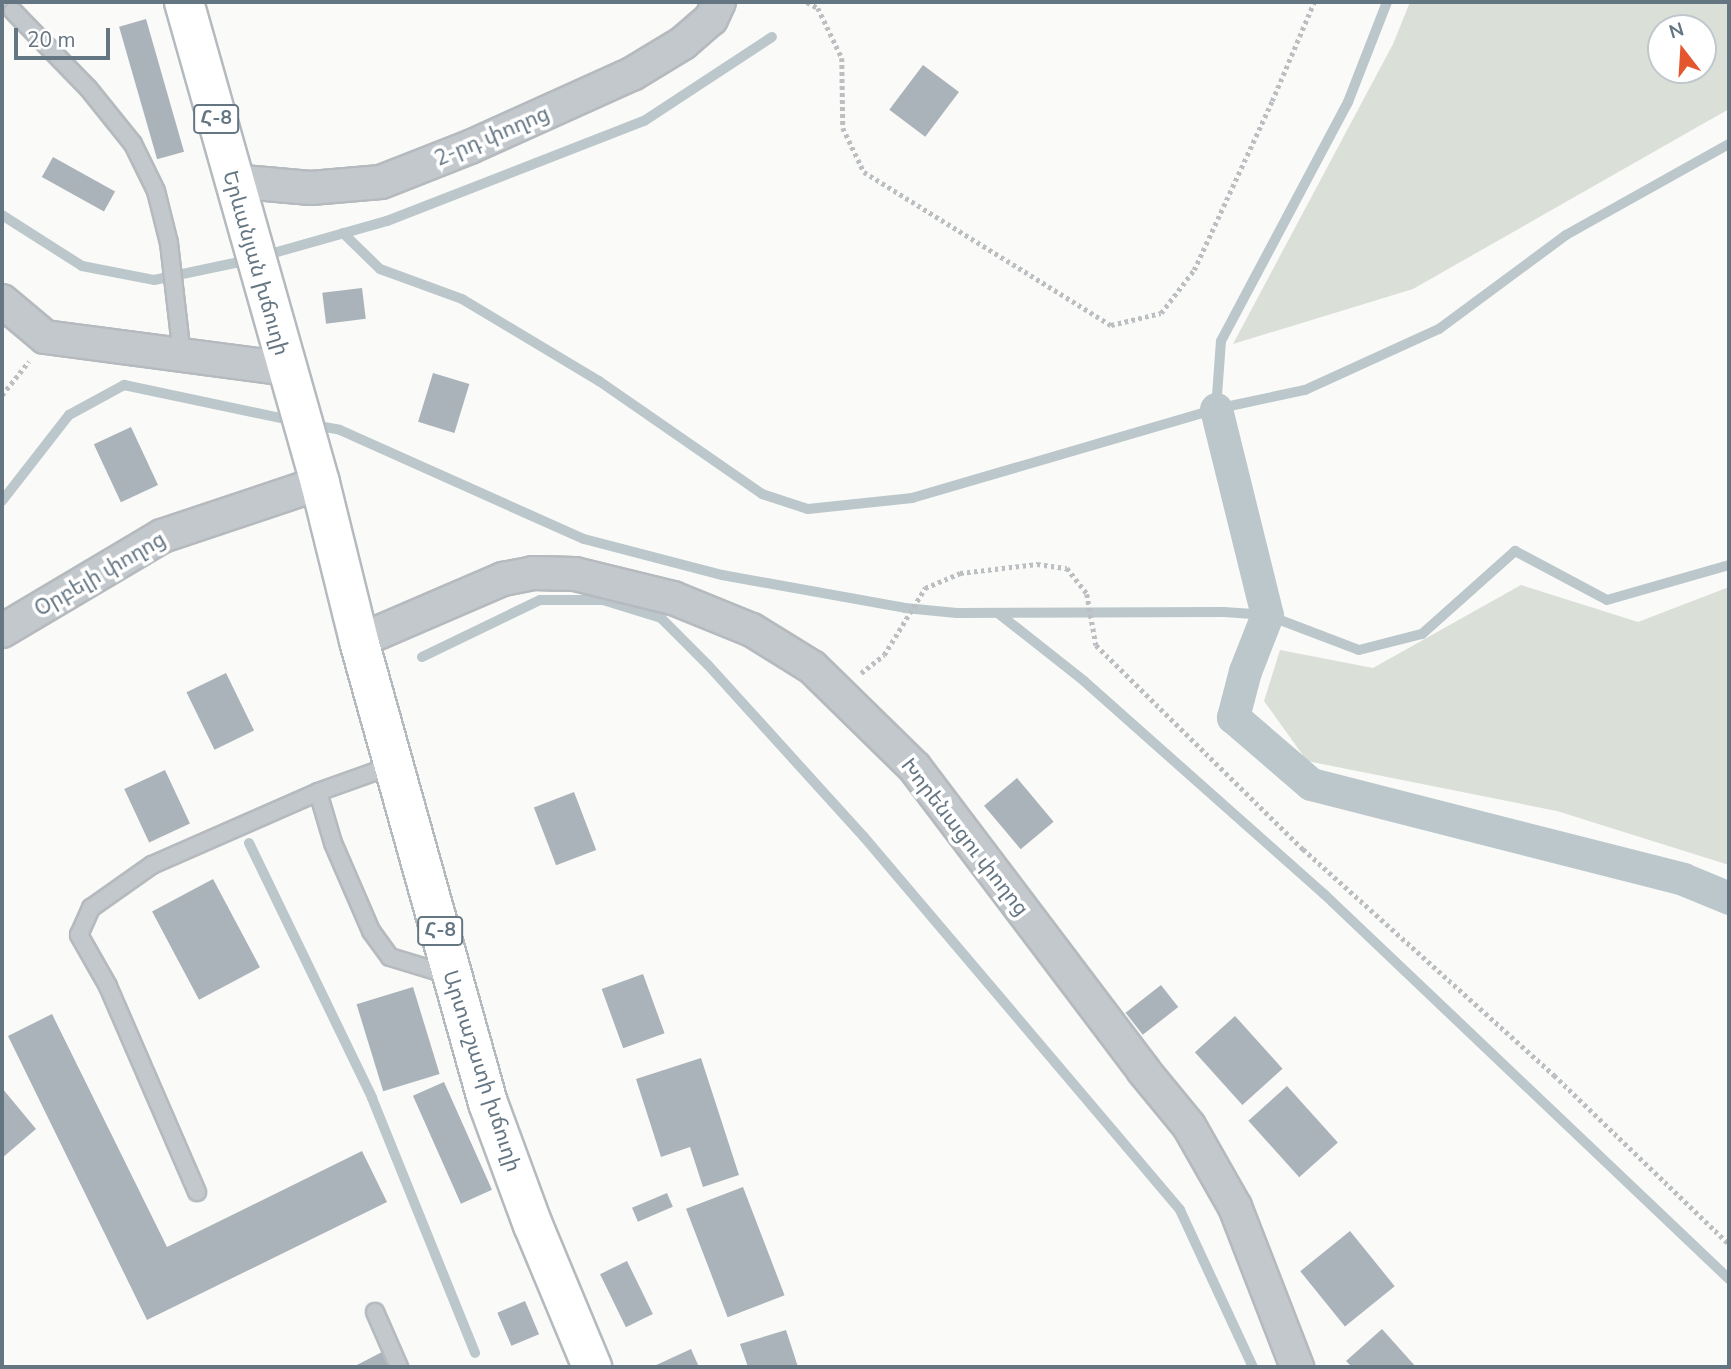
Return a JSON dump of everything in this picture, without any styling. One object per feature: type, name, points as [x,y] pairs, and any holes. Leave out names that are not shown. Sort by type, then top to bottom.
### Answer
[{"type":"main road","name":"Երևանյան խճուղի","points":[[184,2],[232,181],[320,483]]},
{"type":"main road","name":"Արտաշատի խճուղի","points":[[320,483],[359,641],[396,764],[488,1104],[586,1363]]},
{"type":"street","name":"2-րդ փողոց","points":[[232,181],[311,188],[381,182],[470,147],[632,74],[683,43],[711,19],[719,2]]},
{"type":"street","points":[[4,305],[45,337],[287,369]]},
{"type":"street","name":"Օրբելի փողոց","points":[[2,631],[162,536],[320,483]]},
{"type":"street","name":"Խորենացու փողոց","points":[[359,641],[503,579],[533,573],[575,574],[673,598],[752,630],[812,667],[915,768],[1143,1070],[1189,1126],[1235,1207],[1297,1367]]},
{"type":"lane","points":[[13,11],[88,88],[133,144],[156,191],[169,243],[182,355]]},
{"type":"lane","points":[[197,1192],[108,986],[79,935],[91,908],[152,865],[318,792],[396,764]]},
{"type":"lane","points":[[318,792],[332,843],[370,931],[390,957],[451,975]]},
{"type":"lane","points":[[375,1312],[399,1367]]},
{"type":"path","points":[[807,2],[818,8],[842,58],[843,128],[864,172],[1111,325],[1161,313],[1194,270],[1272,102],[1314,2]]},
{"type":"path","points":[[2,396],[45,337]]},
{"type":"path","points":[[839,691],[884,655],[925,588],[960,573],[1037,564],[1068,568],[1087,594],[1096,645],[1303,849],[1554,1075],[1729,1244]]},
{"type":"shaded area","points":[[1410,2],[1729,2],[1729,109],[1413,289],[1233,344],[1393,44]]},
{"type":"shaded area","points":[[1521,585],[1638,622],[1729,587],[1729,865],[1557,811],[1307,761],[1264,701],[1280,650],[1373,668]]},
{"type":"building","points":[[146,19],[184,152],[157,159],[119,27]]},
{"type":"building","points":[[923,65],[959,92],[925,137],[889,110]]},
{"type":"building","points":[[53,157],[115,191],[104,212],[42,177]]},
{"type":"building","points":[[362,288],[366,319],[326,324],[322,293]]},
{"type":"building","points":[[433,373],[469,384],[454,433],[418,422]]},
{"type":"building","points":[[131,427],[158,485],[121,502],[94,444]]},
{"type":"building","points":[[226,673],[254,731],[215,750],[186,692]]},
{"type":"building","points":[[165,770],[190,823],[149,842],[124,789]]},
{"type":"building","points":[[1017,778],[1054,822],[1021,849],[984,806]]},
{"type":"building","points":[[574,792],[596,850],[556,865],[534,807]]},
{"type":"building","points":[[213,879],[260,967],[199,1000],[152,911]]},
{"type":"building","points":[[643,974],[665,1033],[623,1048],[602,989]]},
{"type":"building","points":[[1161,985],[1178,1007],[1143,1035],[1126,1013]]},
{"type":"building","points":[[413,987],[440,1074],[383,1091],[357,1004]]},
{"type":"building","points":[[52,1014],[167,1247],[362,1151],[387,1202],[147,1320],[8,1036]]},
{"type":"building","points":[[1235,1016],[1283,1069],[1242,1105],[1195,1052]]},
{"type":"building","points":[[701,1058],[739,1175],[703,1187],[690,1147],[661,1157],[636,1079]]},
{"type":"building","points":[[444,1082],[492,1190],[461,1204],[413,1096]]},
{"type":"building","points":[[1287,1086],[1338,1142],[1299,1177],[1248,1121]]},
{"type":"building","points":[[2,1088],[36,1129],[2,1158]]},
{"type":"building","points":[[743,1187],[785,1295],[728,1317],[686,1209]]},
{"type":"building","points":[[667,1193],[673,1207],[638,1222],[632,1208]]},
{"type":"building","points":[[1350,1231],[1395,1286],[1345,1326],[1300,1271]]},
{"type":"building","points":[[627,1261],[653,1314],[626,1327],[600,1274]]},
{"type":"building","points":[[525,1301],[539,1334],[511,1346],[497,1313]]},
{"type":"building","points":[[1382,1329],[1416,1367],[1352,1367],[1346,1361]]},
{"type":"building","points":[[786,1330],[798,1367],[748,1367],[740,1344]]},
{"type":"building","points":[[691,1349],[699,1367],[652,1367]]},
{"type":"building","points":[[382,1352],[390,1367],[353,1367]]},
{"type":"waterway","points":[[1216,409],[1221,341],[1348,102],[1387,2]]},
{"type":"waterway","points":[[263,256],[387,221],[644,121],[772,37]]},
{"type":"waterway","points":[[343,233],[380,269],[462,299],[599,381],[762,494],[808,509],[912,498],[1216,409],[1305,390],[1439,329],[1566,235],[1729,144]]},
{"type":"waterway","points":[[2,215],[82,266],[154,280],[249,260]]},
{"type":"waterway","points":[[2,501],[69,415],[124,385],[295,421]]},
{"type":"waterway","points":[[1216,409],[1267,615],[1245,671],[1233,717],[1311,784],[1683,879],[1729,898]]},
{"type":"waterway","points":[[313,425],[340,430],[584,539],[722,575],[905,608],[957,613],[1224,612],[1267,615],[1359,650],[1422,634],[1515,551],[1607,600],[1729,565]]},
{"type":"waterway","points":[[422,657],[540,600],[603,600],[661,618],[708,665],[864,837],[1180,1210],[1253,1367]]},
{"type":"waterway","points":[[998,613],[1084,681],[1324,894],[1729,1279]]},
{"type":"waterway","points":[[249,843],[372,1098],[475,1353]]}]
